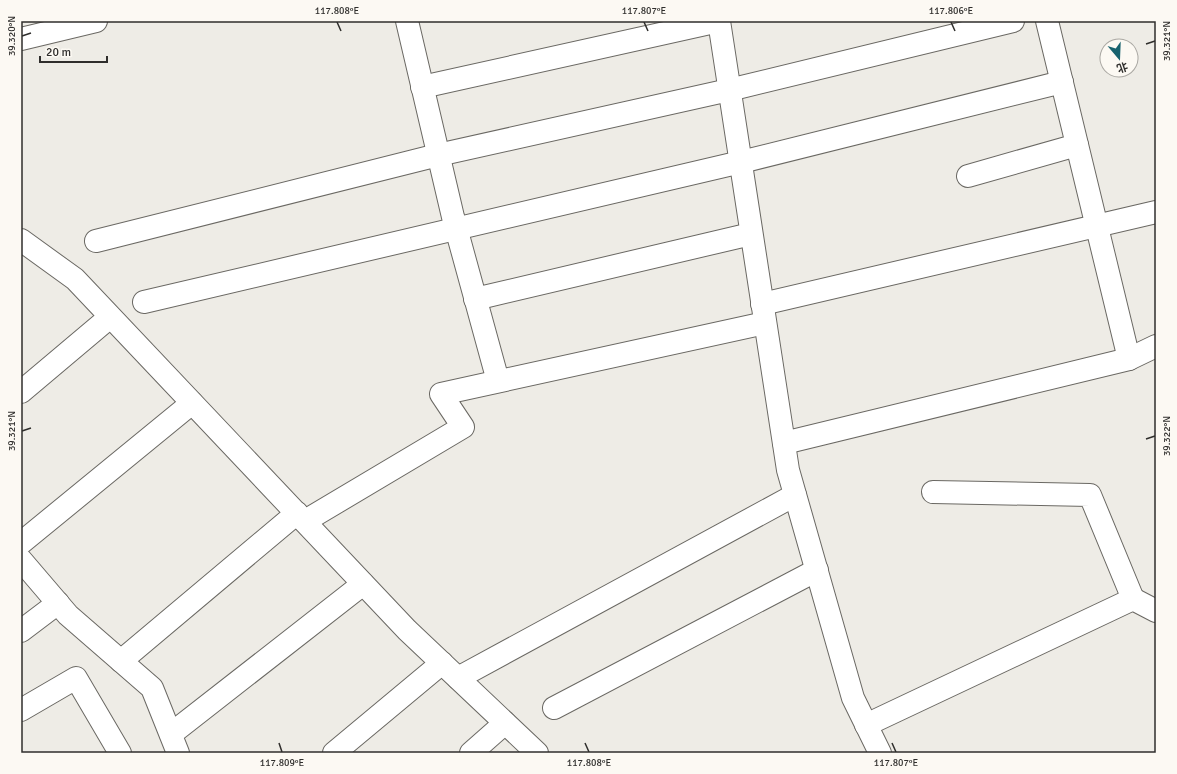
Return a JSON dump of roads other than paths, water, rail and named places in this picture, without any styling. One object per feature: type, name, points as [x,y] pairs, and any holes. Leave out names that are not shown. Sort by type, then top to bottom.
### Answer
[{"type":"street","points":[[21,39],[96,21]]},
{"type":"street","points":[[407,21],[456,229],[498,381]]},
{"type":"street","points":[[422,87],[719,21],[788,470],[854,698],[880,753]]},
{"type":"street","points":[[96,241],[438,155],[729,90],[1013,21]]},
{"type":"street","points":[[1047,21],[1129,359]]},
{"type":"street","points":[[144,302],[740,162],[1062,82]]},
{"type":"street","points":[[968,176],[1077,146]]},
{"type":"street","points":[[121,661],[301,517],[463,427],[441,394],[764,314],[1097,226],[1156,212]]},
{"type":"street","points":[[475,299],[751,234]]},
{"type":"street","points":[[23,245],[74,279],[407,630],[538,753]]},
{"type":"street","points":[[21,392],[110,317]]},
{"type":"street","points":[[784,443],[1129,359],[1156,346]]},
{"type":"street","points":[[21,543],[192,403]]},
{"type":"street","points":[[933,492],[1090,496],[1133,599],[1156,611]]},
{"type":"street","points":[[458,678],[795,495]]},
{"type":"street","points":[[21,560],[68,615],[152,688],[175,744],[363,584]]},
{"type":"street","points":[[554,708],[817,570]]},
{"type":"street","points":[[866,725],[1133,599]]},
{"type":"street","points":[[21,631],[58,603]]},
{"type":"street","points":[[334,753],[442,663]]},
{"type":"street","points":[[21,710],[76,678],[120,753]]},
{"type":"street","points":[[471,753],[505,723]]}]
